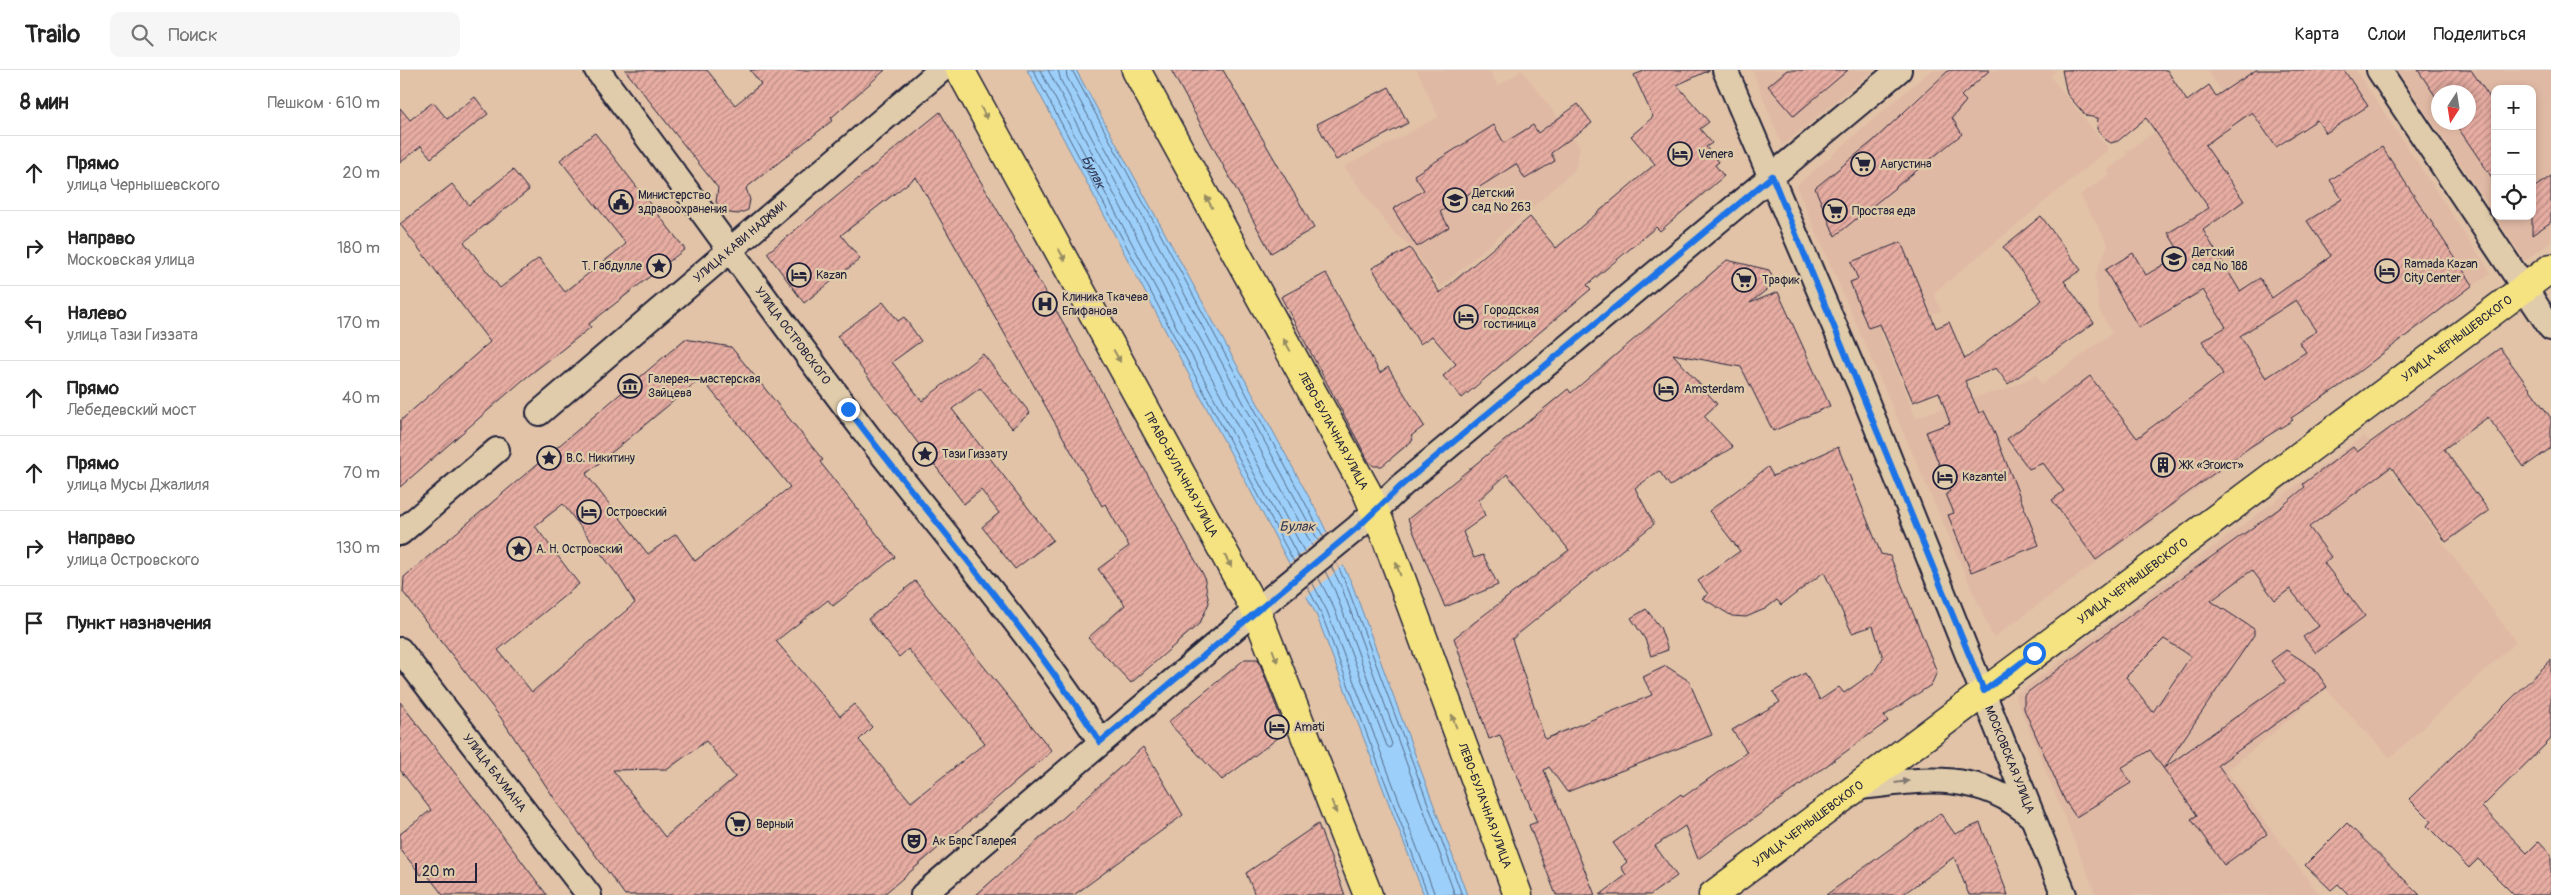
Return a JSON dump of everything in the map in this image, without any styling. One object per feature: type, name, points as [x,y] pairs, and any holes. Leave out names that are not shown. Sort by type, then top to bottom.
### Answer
[{"type":"main road","name":"ПРАВО-БУЛАЧНАЯ УЛИЦА","points":[[960,70],[1265,604],[1368,895]]},
{"type":"main road","name":"ЛЕВО-БУЛАЧНАЯ УЛИЦА","points":[[1136,70],[1367,492],[1367,519],[1518,895]]},
{"type":"main road","name":"УЛИЦА ЧЕРНЫШЕВСКОГО","points":[[1713,895],[2551,268]]},
{"type":"street","name":"УЛИЦА ОСТРОВСКОГО","points":[[597,70],[731,250],[798,344],[998,600],[1085,717],[1100,742]]},
{"type":"street","name":"УЛИЦА КАВИ НАДЖМИ","points":[[540,413],[941,70]]},
{"type":"street","name":"МОСКОВСКАЯ УЛИЦА","points":[[1725,70],[1751,136],[1772,176],[1984,691],[2064,895]]},
{"type":"street","points":[[923,895],[1100,742],[1367,519],[1402,485],[1899,70]]},
{"type":"street","points":[[2379,70],[2551,328]]},
{"type":"street","points":[[400,534],[497,450]]},
{"type":"street","name":"УЛИЦА БАУМАНА","points":[[400,650],[589,895]]},
{"type":"street","points":[[1854,788],[1911,781],[1973,783],[2002,794],[2018,804],[2032,817]]},
{"type":"shaded area","name":"Детский сад № 263","points":[[1417,70],[1489,70],[1498,86],[1522,70],[1580,147],[1575,170],[1441,287],[1412,248],[1392,231],[1344,167],[1438,117]]},
{"type":"shaded area","points":[[1752,70],[1873,70],[1782,146]]},
{"type":"shaded area","points":[[1931,70],[2057,70],[2050,76],[2109,149],[1934,293],[1941,311],[1881,333],[1916,418],[1969,398],[2005,390],[2036,375],[2042,384],[2112,333],[2099,310],[2095,275],[2108,244],[2080,195],[2110,174],[2107,170],[2127,155],[2126,152],[2160,128],[2232,108],[2207,70],[2356,70],[2491,273],[1993,638],[1796,186]]},
{"type":"shaded area","points":[[2397,70],[2551,70],[2551,242],[2525,261],[2498,220],[2536,220],[2536,85],[2491,85],[2491,209],[2438,130],[2476,130],[2476,85],[2431,85],[2431,120]]},
{"type":"shaded area","points":[[2364,435],[2516,642],[2390,758],[2326,689],[2227,771],[2320,895],[2096,895],[2015,695]]},
{"type":"water","name":"Булак","points":[[1027,70],[1076,70],[1317,512],[1352,584],[1467,895],[1424,895],[1316,614]]},
{"type":"pier","points":[[1329,530],[1345,564],[1305,598],[1287,565]]},
{"type":"building","points":[[625,70],[707,70],[735,105],[761,84],[750,70],[885,70],[831,118],[833,120],[746,188],[750,200],[748,210],[738,214],[722,212],[716,202],[718,188]]},
{"type":"building","points":[[1171,70],[1223,70],[1314,228],[1271,253]]},
{"type":"building","points":[[1646,70],[1710,70],[1677,85],[1709,122],[1700,129],[1712,143],[1706,147],[1719,162],[1715,165],[1724,176],[1660,231],[1656,227],[1587,285],[1591,289],[1462,398],[1443,376],[1456,364],[1432,336],[1420,344],[1372,268],[1410,248],[1440,293],[1530,217],[1556,248],[1655,164],[1631,136],[1653,117],[1634,75]]},
{"type":"building","points":[[1787,70],[1848,70],[1794,116],[1768,86]]},
{"type":"building","points":[[1949,70],[1990,70],[1961,96],[1966,101],[1952,118],[1962,134],[1835,236],[1815,188],[1873,141]]},
{"type":"building","points":[[2062,70],[2167,70],[2187,101],[2209,85],[2216,96],[2256,70],[2344,70],[2368,106],[2326,133],[2317,120],[2276,147],[2252,112],[2205,145],[2244,201],[2203,230],[2240,291],[2260,278],[2272,298],[2331,256],[2307,221],[2342,199],[2330,180],[2382,147],[2473,285],[2340,386],[2291,418],[2293,420],[2250,447],[2096,560],[2052,500],[2064,491],[2043,463],[2029,469],[2007,439],[2090,376],[2137,438],[2223,374],[2202,341],[2226,327],[2203,290],[2139,328],[2105,270],[2133,253],[2146,275],[2181,254],[2168,233],[2209,208],[2146,118],[2118,141],[2111,143],[2097,129],[2098,118],[2086,116],[2067,94]],"holes":[[[2296,300],[2317,331],[2299,342],[2306,352],[2266,378],[2240,336]]]},
{"type":"building","points":[[2418,70],[2471,70],[2491,99],[2491,176],[2459,130],[2476,130],[2476,85],[2431,85],[2431,90]]},
{"type":"building","points":[[1389,87],[1408,123],[1336,160],[1317,124]]},
{"type":"building","points":[[475,97],[488,114],[431,158],[421,146],[400,163],[400,108],[410,120],[433,102],[447,119]]},
{"type":"building","points":[[1578,104],[1592,123],[1551,153],[1555,161],[1525,179],[1516,164],[1440,212],[1449,227],[1417,247],[1393,209],[1424,190],[1414,175],[1494,125],[1504,143],[1533,125],[1538,133]]},
{"type":"building","points":[[940,112],[1064,324],[1204,576],[1209,603],[1200,623],[1131,683],[1088,638],[1125,605],[1098,569],[1129,546],[1105,504],[1102,506],[916,177],[841,235],[860,259],[804,303],[767,253]]},
{"type":"building","points":[[595,133],[685,249],[589,324],[591,327],[523,380],[400,487],[400,421],[490,342],[400,224],[452,184],[469,205],[513,170],[529,190],[464,242],[500,288],[539,258],[565,292],[626,244],[560,160]]},
{"type":"building","points":[[2551,176],[2551,222],[2532,235],[2532,220],[2536,220],[2536,186]]},
{"type":"building","points":[[2041,216],[2081,270],[2064,281],[2094,323],[2008,384],[1996,368],[1965,381],[1979,413],[1984,411],[1993,429],[2039,545],[1971,572],[1948,515],[1954,513],[1946,494],[1950,491],[1926,432],[1950,423],[1939,392],[1913,402],[1880,324],[1868,328],[1850,282],[1858,279],[1851,262],[1901,242],[1936,328],[1949,322],[1965,359],[2042,300],[2003,247]]},
{"type":"building","points":[[1727,260],[1769,270],[1775,283],[1750,303],[1778,292],[1830,406],[1773,431],[1741,367],[1673,354],[1717,404],[1704,416],[1733,447],[1670,486],[1659,471],[1635,488],[1654,524],[1512,639],[1545,739],[1652,695],[1643,677],[1666,666],[1689,681],[1712,735],[1567,792],[1549,767],[1544,770],[1595,895],[1556,895],[1529,825],[1537,822],[1500,735],[1489,739],[1454,638],[1569,550],[1507,474],[1479,500],[1485,516],[1463,532],[1474,558],[1483,555],[1498,585],[1445,607],[1408,519],[1568,389],[1571,393]]},
{"type":"building","points":[[1326,273],[1380,373],[1388,367],[1424,426],[1411,436],[1413,440],[1382,466],[1374,466],[1369,462],[1281,297]]},
{"type":"building","points":[[883,302],[898,321],[904,317],[921,341],[892,362],[922,401],[983,354],[1030,413],[1012,428],[980,388],[952,409],[1053,540],[1015,569],[982,527],[999,513],[981,490],[964,504],[837,336]]},
{"type":"building","points":[[685,339],[731,347],[823,460],[820,462],[895,557],[833,606],[828,600],[776,641],[840,716],[854,704],[872,727],[859,740],[911,802],[985,743],[908,649],[899,657],[868,619],[915,581],[1052,751],[883,895],[625,895],[562,810],[501,718],[403,592],[404,577]],"holes":[[[701,378],[790,487],[695,561],[676,534],[648,554],[586,474]],[[563,504],[619,577],[635,603],[532,692],[498,650],[579,584],[535,526]],[[706,741],[735,777],[665,837],[613,770],[668,769]]]},
{"type":"building","points":[[2500,348],[2551,418],[2551,448],[2524,467],[2488,417],[2444,449],[2489,511],[2446,542],[2391,467],[2309,527],[2331,557],[2324,563],[2365,616],[2316,653],[2303,637],[2319,626],[2290,589],[2275,600],[2252,570],[2211,601],[2254,629],[2254,635],[2164,768],[2286,681],[2271,661],[2286,650],[2314,668],[2327,687],[2218,765],[2267,834],[2224,865],[2191,819],[2197,815],[2150,750],[2121,768],[2131,783],[2076,817],[2065,801],[2024,709],[2024,695],[2148,602],[2280,508],[2305,487],[2303,484],[2353,447],[2357,452]],"holes":[[[2164,639],[2191,656],[2153,712],[2126,677]]]},
{"type":"building","points":[[1838,447],[1881,554],[1890,556],[1937,672],[1931,685],[1884,716],[1888,721],[1698,859],[1685,826],[1655,846],[1677,876],[1650,895],[1600,895],[1626,875],[1621,867],[1627,862],[1613,843],[1681,794],[1683,797],[1747,752],[1732,730],[1780,702],[1773,692],[1805,673],[1820,700],[1839,687],[1844,693],[1874,672],[1883,658],[1873,626],[1852,633],[1824,572],[1781,605],[1777,600],[1765,609],[1746,617],[1732,616],[1702,598],[1708,594],[1698,581],[1740,551],[1709,511],[1768,467],[1773,476]]},
{"type":"building","points":[[1646,609],[1660,627],[1668,650],[1651,656],[1645,639],[1631,618]]},
{"type":"building","points":[[1245,659],[1258,659],[1286,732],[1222,780],[1168,722]]},
{"type":"building","points":[[2551,660],[2551,739],[2482,807],[2527,853],[2539,841],[2551,854],[2551,895],[2514,895],[2478,859],[2469,868],[2427,826],[2431,821],[2409,799]]},
{"type":"building","points":[[400,702],[547,895],[443,895],[425,872],[421,875],[400,849],[400,834],[431,810],[400,770]]},
{"type":"building","points":[[1143,747],[1183,815],[1074,895],[976,895]]},
{"type":"building","points":[[1940,813],[1955,834],[1980,823],[2008,895],[1969,895],[1954,857],[1902,895],[1826,895]]},
{"type":"building","points":[[2347,823],[2420,895],[2349,895],[2338,884],[2331,890],[2305,865]]},
{"type":"building","points":[[1318,824],[1345,895],[1255,895],[1246,873]]},
{"type":"place","name":"Venera","points":[[1680,154]]},
{"type":"place","name":"Августина","points":[[1863,164]]},
{"type":"place","name":"Детский сад № 263","points":[[1455,200]]},
{"type":"place","name":"Министерство здравоохранения","points":[[621,202]]},
{"type":"place","name":"Простая еда","points":[[1835,211]]},
{"type":"place","name":"Детский сад № 188","points":[[2174,259]]},
{"type":"place","name":"Т. Габдулле","points":[[659,266]]},
{"type":"place","name":"Ramada Kazan City Center","points":[[2387,271]]},
{"type":"place","name":"Kazan","points":[[799,275]]},
{"type":"place","name":"Трафик","points":[[1744,280]]},
{"type":"place","name":"Клиника Ткачева Епифанова","points":[[1045,304]]},
{"type":"place","name":"Городская гостиница","points":[[1466,317]]},
{"type":"place","name":"Галерея—мастерская Зайцева","points":[[630,386]]},
{"type":"place","name":"Amsterdam","points":[[1666,389]]},
{"type":"place","name":"Тази Гиззату","points":[[925,454]]},
{"type":"place","name":"В.С. Никитину","points":[[549,458]]},
{"type":"place","name":"ЖК «Эгоист»","points":[[2163,465]]},
{"type":"place","name":"Kazantel","points":[[1945,477]]},
{"type":"place","name":"Островский","points":[[589,512]]},
{"type":"place","name":"А. Н. Островский","points":[[519,549]]},
{"type":"place","name":"Amati","points":[[1277,727]]},
{"type":"place","name":"Верный","points":[[738,824]]},
{"type":"place","name":"Ак Барс Галерея","points":[[914,841]]},
{"type":"route","points":[[848,409],[998,600],[1085,717],[1100,742],[1358,527],[1396,493],[1402,485],[1772,176],[1845,354],[1861,388],[1869,412],[1984,691],[2034,653]]}]
